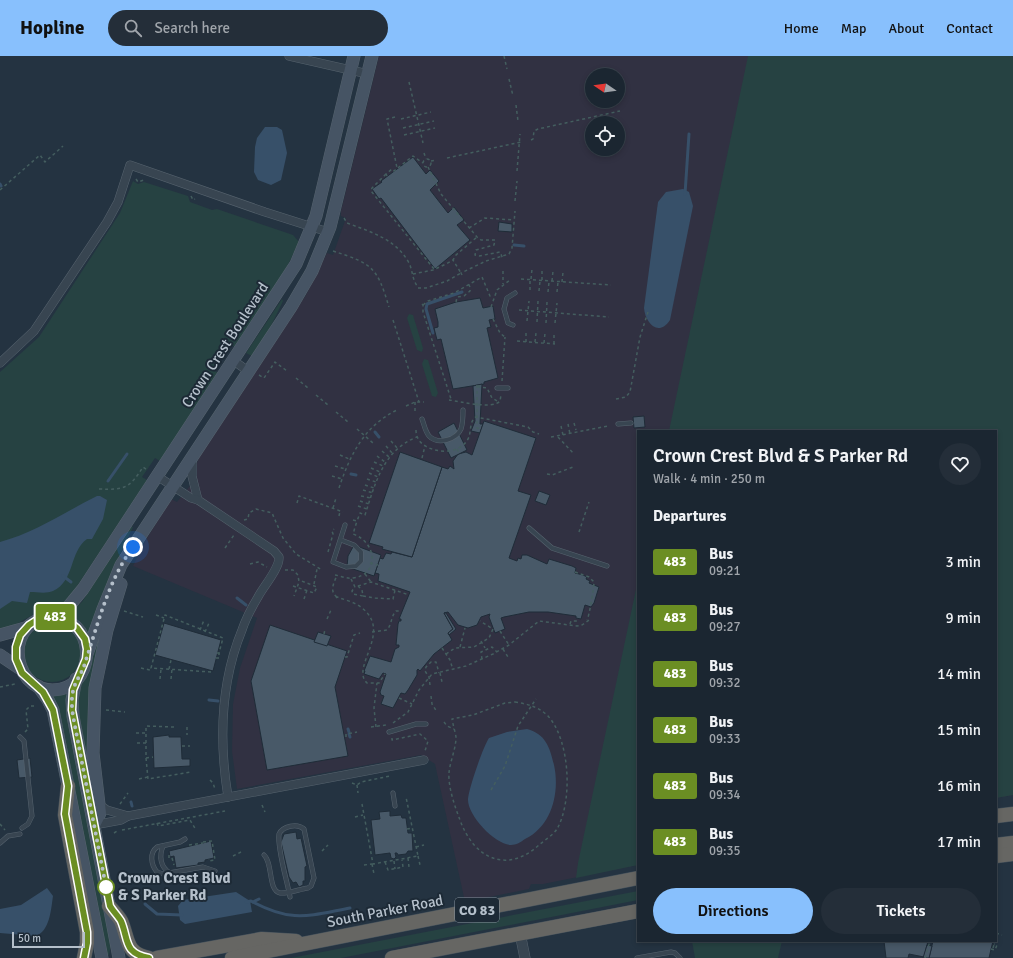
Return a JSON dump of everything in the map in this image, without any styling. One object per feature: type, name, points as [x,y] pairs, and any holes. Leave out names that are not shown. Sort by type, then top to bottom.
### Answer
[{"type":"highway","points":[[68,786],[65,814],[87,932],[87,943],[84,958]]},
{"type":"highway","points":[[997,816],[1013,814]]},
{"type":"highway","points":[[997,845],[1013,843]]},
{"type":"highway","points":[[997,856],[1013,854]]},
{"type":"highway","name":"South Parker Road","points":[[232,958],[637,878]]},
{"type":"highway","points":[[110,906],[120,921],[128,945],[138,955],[149,958]]},
{"type":"highway","name":"CO 83","points":[[392,958],[637,911]]},
{"type":"highway","points":[[157,958],[262,939],[317,942]]},
{"type":"main road","name":"Crown Crest Boulevard","points":[[53,617],[69,606],[79,595],[288,277],[312,227],[354,56]]},
{"type":"main road","points":[[38,686],[60,690],[69,686],[76,679],[83,668],[119,570],[192,456],[254,373],[303,287],[319,256],[328,232],[372,56]]},
{"type":"main road","points":[[94,825],[100,813],[93,742],[96,679],[113,607],[140,538]]},
{"type":"main road","points":[[87,654],[85,639],[77,628],[67,620],[53,617],[36,620],[25,628],[20,635],[16,647],[16,659],[19,668],[27,679],[38,686],[53,710],[102,958]]},
{"type":"main road","points":[[0,635],[25,628]]},
{"type":"main road","points":[[0,655],[19,668]]},
{"type":"main road","points":[[76,679],[72,700],[73,716],[119,958]]},
{"type":"street","points":[[289,56],[368,74]]},
{"type":"street","points":[[0,363],[34,331],[107,222],[118,202],[130,165],[328,232]]},
{"type":"street","points":[[234,361],[254,373]]},
{"type":"street","points":[[192,456],[192,476],[198,500]]},
{"type":"street","points":[[157,476],[191,498],[198,500],[274,551],[279,557],[277,566],[258,595],[247,618],[237,642],[229,673],[223,706],[222,733],[223,764],[228,797]]},
{"type":"street","points":[[94,825],[121,820],[128,816],[424,757]]},
{"type":"street","points":[[98,804],[107,810],[128,816]]},
{"type":"street","points":[[520,933],[525,958]]},
{"type":"lane","points":[[513,325],[508,323],[504,308],[507,298],[515,293]]},
{"type":"lane","points":[[497,388],[508,388]]},
{"type":"lane","points":[[422,419],[431,437],[438,440],[447,440],[456,436],[460,431],[463,410]]},
{"type":"lane","points":[[618,424],[631,423]]},
{"type":"lane","points":[[341,540],[361,552],[360,561],[354,567],[346,567],[333,562],[345,525]]},
{"type":"lane","points":[[529,528],[542,542],[552,548],[608,566]]},
{"type":"lane","points":[[390,732],[416,724],[426,724]]},
{"type":"lane","points":[[20,737],[24,742],[32,816],[28,824],[22,828]]},
{"type":"lane","points":[[393,792],[395,806]]},
{"type":"lane","points":[[264,855],[268,859],[274,890],[281,893],[289,892],[310,887],[314,880],[305,830],[299,825],[283,828],[279,836],[289,892],[290,897]]},
{"type":"lane","points":[[0,843],[8,836],[20,834]]},
{"type":"lane","points":[[185,839],[180,842],[157,847],[153,852],[153,864],[159,873],[170,873],[203,867],[215,870]]},
{"type":"lane","points":[[163,846],[160,852],[161,861],[164,869],[170,873]]},
{"type":"lane","points":[[637,958],[671,952],[675,953],[679,958]]},
{"type":"path","points":[[504,56],[507,70]]},
{"type":"path","points":[[510,80],[513,96]]},
{"type":"path","points":[[409,82],[422,143]]},
{"type":"path","points":[[516,105],[518,121]]},
{"type":"path","points":[[531,140],[533,139],[534,131],[538,129],[620,111]]},
{"type":"path","points":[[401,118],[432,112]]},
{"type":"path","points":[[395,116],[387,119],[397,168]]},
{"type":"path","points":[[403,128],[434,121]]},
{"type":"path","points":[[404,135],[435,128]]},
{"type":"path","points":[[517,171],[520,134]]},
{"type":"path","points":[[447,158],[520,142]]},
{"type":"path","points":[[0,190],[40,155],[45,162],[63,146]]},
{"type":"path","points":[[424,153],[426,159],[431,161],[436,160]]},
{"type":"path","points":[[434,269],[371,190],[392,169],[394,171],[413,156],[428,167],[441,194],[477,238],[481,240],[493,239],[496,242],[494,245],[476,250],[476,256],[500,252],[503,258]]},
{"type":"path","points":[[423,163],[426,159]]},
{"type":"path","points":[[428,167],[431,161]]},
{"type":"path","points":[[515,201],[517,181]]},
{"type":"path","points":[[344,218],[347,223],[374,232],[391,242],[405,258],[418,287],[424,288],[439,284],[462,274],[486,261],[503,258],[511,252],[515,211]]},
{"type":"path","points":[[470,228],[485,218],[514,220]]},
{"type":"path","points":[[412,274],[434,269],[453,260],[456,254],[477,238]]},
{"type":"path","points":[[334,251],[361,261],[372,269],[380,280],[389,307]]},
{"type":"path","points":[[453,260],[462,274]]},
{"type":"path","points":[[530,290],[532,269]]},
{"type":"path","points":[[539,291],[542,270]]},
{"type":"path","points":[[503,271],[503,284]]},
{"type":"path","points":[[552,281],[553,271]]},
{"type":"path","points":[[562,282],[563,272]]},
{"type":"path","points":[[493,297],[490,296],[482,277],[451,294],[428,301],[423,305],[423,312],[450,399],[456,402],[493,405],[499,402]]},
{"type":"path","points":[[521,279],[611,285]]},
{"type":"path","points":[[491,307],[493,297],[503,284],[510,280]]},
{"type":"path","points":[[548,292],[549,281]]},
{"type":"path","points":[[557,292],[558,282]]},
{"type":"path","points":[[456,302],[457,297],[464,296],[470,291],[468,284]]},
{"type":"path","points":[[386,295],[390,294]]},
{"type":"path","points":[[527,321],[529,301]]},
{"type":"path","points":[[537,322],[538,301]]},
{"type":"path","points":[[546,323],[547,302]]},
{"type":"path","points":[[555,324],[556,303]]},
{"type":"path","points":[[519,310],[609,316]]},
{"type":"path","points":[[616,399],[628,396],[630,392],[637,354],[648,312]]},
{"type":"path","points":[[493,319],[498,330],[506,337],[501,383]]},
{"type":"path","points":[[393,320],[419,402]]},
{"type":"path","points":[[526,332],[526,342]]},
{"type":"path","points":[[535,342],[536,333]]},
{"type":"path","points":[[544,343],[545,333]]},
{"type":"path","points":[[517,341],[554,344],[554,334]]},
{"type":"path","points":[[254,373],[264,378],[275,362],[287,371]]},
{"type":"path","points":[[296,378],[308,388]]},
{"type":"path","points":[[481,429],[477,428],[478,385],[479,387],[487,388],[492,398],[499,402]]},
{"type":"path","points":[[499,402],[501,393]]},
{"type":"path","points":[[316,395],[328,405]]},
{"type":"path","points":[[415,402],[415,412]]},
{"type":"path","points":[[406,406],[415,402],[424,402]]},
{"type":"path","points":[[339,488],[349,459],[364,436],[379,420],[397,410]]},
{"type":"path","points":[[336,412],[348,422]]},
{"type":"path","points":[[416,430],[417,437],[425,446],[443,451],[457,449],[468,438],[473,419],[476,417],[528,427],[533,432],[539,434]]},
{"type":"path","points":[[574,423],[576,430]]},
{"type":"path","points":[[568,424],[570,434]]},
{"type":"path","points":[[561,426],[563,435]]},
{"type":"path","points":[[550,437],[608,426]]},
{"type":"path","points":[[357,429],[374,443]]},
{"type":"path","points":[[558,436],[560,441],[574,454]]},
{"type":"path","points":[[354,520],[357,521],[360,514],[365,515],[376,482],[385,462],[392,453],[417,437]]},
{"type":"path","points":[[391,441],[398,449]]},
{"type":"path","points":[[386,446],[392,453]]},
{"type":"path","points":[[422,458],[425,446]]},
{"type":"path","points":[[457,449],[459,454]]},
{"type":"path","points":[[382,451],[389,457]]},
{"type":"path","points":[[340,455],[349,459]]},
{"type":"path","points":[[378,456],[385,462]]},
{"type":"path","points":[[374,462],[383,466]]},
{"type":"path","points":[[335,466],[345,469]]},
{"type":"path","points":[[99,489],[124,488],[135,480],[143,467],[157,476]]},
{"type":"path","points":[[547,474],[552,475],[573,467]]},
{"type":"path","points":[[371,468],[380,472]]},
{"type":"path","points":[[369,473],[378,477]]},
{"type":"path","points":[[332,476],[342,479]]},
{"type":"path","points":[[367,479],[376,482]]},
{"type":"path","points":[[365,485],[374,488]]},
{"type":"path","points":[[363,490],[372,493]]},
{"type":"path","points":[[297,503],[299,496],[343,512]]},
{"type":"path","points":[[361,496],[371,498]]},
{"type":"path","points":[[333,508],[336,498]]},
{"type":"path","points":[[360,501],[369,504]]},
{"type":"path","points":[[579,532],[589,502]]},
{"type":"path","points":[[358,506],[367,509]]},
{"type":"path","points":[[244,520],[248,519],[249,513],[256,509],[272,513],[280,532],[288,545],[299,557],[317,569],[322,570]]},
{"type":"path","points":[[339,516],[340,511]]},
{"type":"path","points":[[328,552],[334,529]]},
{"type":"path","points":[[225,548],[234,535]]},
{"type":"path","points":[[365,561],[378,565]]},
{"type":"path","points":[[250,564],[258,562],[268,568]]},
{"type":"path","points":[[284,571],[290,569],[295,571],[299,580],[294,596]]},
{"type":"path","points":[[293,586],[314,593],[317,586],[314,585],[317,569]]},
{"type":"path","points":[[371,726],[384,726],[398,721],[408,712],[418,692],[432,674],[453,670],[497,652],[510,645],[539,621],[581,625],[588,620],[594,582],[589,577],[575,572]]},
{"type":"path","points":[[365,574],[371,582]]},
{"type":"path","points":[[337,575],[332,589],[336,598],[364,609],[371,620],[373,632],[362,674],[367,683],[381,682],[385,674]]},
{"type":"path","points":[[351,578],[355,587],[353,594],[375,598],[394,599],[396,590]]},
{"type":"path","points":[[299,580],[314,585]]},
{"type":"path","points":[[355,587],[371,582],[409,595]]},
{"type":"path","points":[[358,586],[362,590],[363,596]]},
{"type":"path","points":[[304,599],[307,590]]},
{"type":"path","points":[[121,610],[143,617]]},
{"type":"path","points":[[327,619],[331,610]]},
{"type":"path","points":[[373,632],[387,630],[396,610],[401,611]]},
{"type":"path","points":[[156,615],[164,618]]},
{"type":"path","points":[[151,668],[165,615],[206,633],[223,638],[218,653],[219,658],[216,658]]},
{"type":"path","points":[[570,625],[571,621],[577,621],[578,619]]},
{"type":"path","points":[[200,630],[204,620]]},
{"type":"path","points":[[446,654],[453,649],[460,647],[472,648],[481,641],[489,638],[493,630],[490,626],[480,621]]},
{"type":"path","points":[[206,633],[209,623]]},
{"type":"path","points":[[460,647],[465,628]]},
{"type":"path","points":[[324,634],[325,629]]},
{"type":"path","points":[[500,631],[510,645]]},
{"type":"path","points":[[345,657],[347,657],[354,635],[360,633]]},
{"type":"path","points":[[481,641],[485,649]]},
{"type":"path","points":[[482,659],[481,652],[485,649],[492,647],[497,652]]},
{"type":"path","points":[[442,648],[453,670]]},
{"type":"path","points":[[503,649],[508,657]]},
{"type":"path","points":[[171,660],[171,679]]},
{"type":"path","points":[[430,685],[429,677],[425,670],[427,664],[431,662],[436,662],[442,682]]},
{"type":"path","points":[[141,668],[150,670],[151,668],[211,672]]},
{"type":"path","points":[[160,679],[161,669]]},
{"type":"path","points":[[376,727],[374,702],[377,683]]},
{"type":"path","points":[[0,687],[16,684]]},
{"type":"path","points":[[431,696],[432,704],[437,712]]},
{"type":"path","points":[[399,698],[413,704]]},
{"type":"path","points":[[491,790],[505,766],[516,730],[536,699]]},
{"type":"path","points":[[515,702],[531,705],[547,716],[555,727],[567,761],[567,793],[556,831],[531,852],[517,859],[503,861],[488,857],[472,842],[461,824],[449,779],[456,739],[452,720],[478,714],[505,703],[515,702]]},
{"type":"path","points":[[25,732],[28,729],[26,710],[30,706],[35,706]]},
{"type":"path","points":[[102,710],[125,712]]},
{"type":"path","points":[[444,722],[447,726],[454,729]]},
{"type":"path","points":[[148,777],[146,758],[147,725],[174,727]]},
{"type":"path","points":[[187,727],[187,735]]},
{"type":"path","points":[[346,737],[346,734],[357,732]]},
{"type":"path","points":[[136,733],[146,733]]},
{"type":"path","points":[[392,738],[392,740],[418,734],[423,735],[427,738],[429,743],[424,757]]},
{"type":"path","points":[[137,743],[146,743]]},
{"type":"path","points":[[182,746],[190,746]]},
{"type":"path","points":[[146,758],[153,757]]},
{"type":"path","points":[[139,779],[148,777],[148,779],[191,772]]},
{"type":"path","points":[[357,785],[361,782],[393,775]]},
{"type":"path","points":[[210,780],[215,789]]},
{"type":"path","points":[[351,782],[357,785]]},
{"type":"path","points":[[357,785],[358,793]]},
{"type":"path","points":[[119,806],[128,793]]},
{"type":"path","points":[[406,797],[420,865]]},
{"type":"path","points":[[362,804],[374,874]]},
{"type":"path","points":[[262,805],[265,812]]},
{"type":"path","points":[[114,832],[225,811]]},
{"type":"path","points":[[355,817],[364,815]]},
{"type":"path","points":[[157,823],[158,826],[190,820],[196,830]]},
{"type":"path","points":[[0,824],[7,832]]},
{"type":"path","points":[[407,829],[412,828]]},
{"type":"path","points":[[189,845],[212,841],[215,860],[209,861],[209,859]]},
{"type":"path","points":[[322,850],[328,845]]},
{"type":"path","points":[[416,847],[424,845]]},
{"type":"path","points":[[233,856],[241,852]]},
{"type":"path","points":[[168,853],[169,858],[172,858],[174,869]]},
{"type":"path","points":[[364,865],[418,856]]},
{"type":"path","points":[[408,858],[409,867]]},
{"type":"path","points":[[385,862],[387,870],[395,869],[403,867],[402,859]]},
{"type":"path","points":[[394,860],[395,869]]},
{"type":"path","points":[[997,934],[1002,935]]},
{"type":"path","points":[[925,958],[930,942]]},
{"type":"path","points":[[992,948],[994,942]]},
{"type":"shaded area","points":[[379,56],[1013,56],[1013,795],[997,798],[997,430],[637,430],[637,865],[543,884],[531,884],[529,889],[465,902],[435,764],[421,755],[237,789],[232,751],[233,704],[240,668],[257,618],[133,566],[147,538],[171,499],[177,502],[197,477],[197,463],[200,455],[306,295],[327,253],[333,255],[346,218],[341,216],[341,211]]},
{"type":"shaded area","points":[[265,127],[277,127],[282,130],[287,153],[281,180],[271,185],[258,180],[254,172],[255,147],[257,138]]},
{"type":"shaded area","points":[[683,189],[689,192],[693,206],[670,320],[661,328],[657,328],[650,323],[644,308],[658,202],[666,192]]},
{"type":"shaded area","points":[[97,496],[107,500],[103,519],[92,539],[87,539],[77,551],[69,574],[60,586],[50,592],[30,592],[27,603],[12,601],[0,609],[0,542],[37,528]]},
{"type":"shaded area","points":[[527,729],[539,734],[549,747],[556,775],[555,797],[548,817],[542,826],[522,841],[511,845],[497,840],[483,828],[472,813],[468,799],[483,750],[489,738],[507,732]]},
{"type":"shaded area","points":[[47,888],[53,896],[47,925],[40,934],[35,936],[0,933],[0,909],[21,905]]},
{"type":"shaded area","points":[[236,892],[250,901],[252,912],[185,924],[180,920],[178,906],[183,900]]},
{"type":"green space","points":[[748,56],[1013,56],[1013,795],[997,798],[997,430],[669,430]]},
{"type":"green space","points":[[133,181],[138,184],[144,182],[188,196],[190,202],[212,210],[217,209],[293,235],[299,242],[284,273],[235,347],[230,344],[213,370],[218,373],[160,461],[155,458],[142,477],[147,480],[67,601],[59,606],[32,615],[15,625],[0,629],[0,372],[39,337],[120,213]]},
{"type":"green space","points":[[282,299],[283,301],[269,330],[252,356],[246,353]]},
{"type":"green space","points":[[409,314],[413,315],[423,348],[422,352],[417,350],[407,318]]},
{"type":"green space","points":[[424,359],[428,360],[438,393],[436,397],[432,396],[422,364]]},
{"type":"green space","points":[[131,527],[133,527],[115,565],[90,637],[80,622],[69,614],[82,602]]},
{"type":"green space","points":[[637,585],[637,865],[576,878]]},
{"type":"green space","points":[[46,624],[58,624],[73,632],[81,647],[81,659],[73,674],[58,682],[46,682],[31,674],[23,659],[23,647],[31,632]]},
{"type":"green space","points":[[100,637],[90,775],[77,704],[80,686],[91,666],[97,639]]},
{"type":"green space","points":[[66,693],[66,709],[111,945],[109,955],[107,955],[57,706],[52,695]]},
{"type":"green space","points":[[637,891],[637,900],[341,958],[291,958]]},
{"type":"green space","points":[[692,942],[782,942],[778,958],[695,958]]},
{"type":"building","points":[[413,157],[426,174],[430,170],[439,181],[430,190],[448,213],[454,207],[464,220],[457,225],[470,240],[435,269],[381,198],[379,199],[372,189]]},
{"type":"building","points":[[499,222],[512,224],[512,232],[498,231]]},
{"type":"building","points":[[480,298],[483,308],[493,306],[495,319],[489,320],[491,327],[487,328],[498,378],[484,382],[484,384],[453,389],[441,339],[437,340],[434,328],[438,327],[435,309],[456,302]]},
{"type":"building","points":[[482,384],[480,424],[483,424],[480,433],[471,431],[475,421],[473,386]]},
{"type":"building","points":[[644,416],[645,427],[634,428],[633,417]]},
{"type":"building","points":[[484,421],[536,438],[518,491],[531,495],[509,558],[517,561],[518,558],[521,559],[522,555],[527,555],[547,564],[549,559],[576,568],[575,573],[587,577],[586,579],[590,581],[589,583],[599,587],[594,603],[591,607],[585,605],[581,619],[576,618],[576,616],[548,612],[529,612],[504,617],[501,618],[505,629],[495,633],[489,617],[490,614],[481,617],[477,625],[468,628],[458,625],[448,612],[444,613],[453,629],[448,633],[452,640],[434,654],[420,671],[418,669],[417,670],[417,675],[408,690],[405,694],[401,693],[393,708],[381,704],[384,696],[381,695],[380,692],[386,674],[383,673],[379,679],[364,674],[364,671],[370,656],[391,662],[395,649],[399,647],[399,645],[396,645],[398,624],[399,621],[401,621],[401,619],[399,619],[410,592],[378,581],[379,574],[375,573],[380,558],[383,559],[386,553],[391,554],[392,552],[412,557],[442,467],[448,469],[450,466],[454,469],[453,461],[458,454],[466,452],[472,455]]},
{"type":"building","points":[[454,423],[467,450],[451,458],[438,432]]},
{"type":"building","points":[[400,452],[442,467],[412,557],[382,549],[383,547],[369,543]]},
{"type":"building","points":[[539,491],[550,495],[546,505],[535,501]]},
{"type":"building","points":[[354,545],[381,555],[374,576],[347,567],[348,556]]},
{"type":"building","points":[[444,613],[446,613],[456,629],[449,635],[448,633],[453,629]]},
{"type":"building","points":[[164,623],[221,640],[213,671],[155,655]]},
{"type":"building","points":[[270,625],[347,651],[335,687],[348,756],[267,770],[251,681]]},
{"type":"building","points":[[318,632],[331,636],[327,646],[314,642]]},
{"type":"building","points":[[169,735],[169,737],[181,737],[182,759],[190,759],[190,766],[154,768],[153,737]]},
{"type":"building","points":[[30,758],[32,777],[19,778],[17,760]]},
{"type":"building","points":[[390,811],[390,816],[401,815],[402,818],[406,818],[408,833],[412,833],[413,851],[408,851],[406,854],[398,855],[395,853],[396,857],[394,859],[391,858],[390,853],[375,855],[371,820],[380,819],[379,812]]},
{"type":"building","points":[[296,832],[297,839],[301,838],[307,866],[305,867],[305,881],[303,881],[303,885],[299,887],[296,882],[293,883],[289,877],[281,842],[284,834]]},
{"type":"building","points":[[211,841],[214,858],[198,863],[198,865],[176,868],[174,856],[170,857],[169,851]]},
{"type":"building","points":[[884,942],[928,942],[924,957],[909,954],[908,958],[886,958]]},
{"type":"building","points":[[933,942],[993,942],[989,958],[929,958]]},
{"type":"building","points":[[927,945],[932,946],[929,958],[923,958]]},
{"type":"waterway","points":[[685,194],[689,134]]},
{"type":"waterway","points":[[514,245],[524,246]]},
{"type":"waterway","points":[[433,333],[426,309],[427,304],[462,292]]},
{"type":"waterway","points":[[375,432],[379,437]]},
{"type":"waterway","points":[[108,481],[127,454]]},
{"type":"waterway","points":[[351,474],[356,475]]},
{"type":"waterway","points":[[63,576],[71,582]]},
{"type":"waterway","points":[[237,598],[246,605]]},
{"type":"waterway","points":[[209,700],[218,701]]},
{"type":"waterway","points":[[131,802],[132,806]]},
{"type":"waterway","points":[[253,902],[259,899]]},
{"type":"waterway","points":[[246,902],[251,901],[265,908],[278,912],[300,916],[350,908]]},
{"type":"waterway","points":[[145,904],[157,914],[182,915]]},
{"type":"bus line","name":"483","points":[[84,958],[86,953],[87,932],[65,814],[68,786],[53,710],[43,692],[38,686],[34,685],[27,679],[21,671],[17,664],[16,656],[17,643],[22,631],[36,620],[48,617],[63,618],[70,622],[77,628],[85,639],[87,654],[85,663],[81,673],[76,679],[73,690],[72,710],[110,906],[120,921],[128,945],[138,955],[149,958]]},
{"type":"place","name":"Crown Crest Blvd & S Parker Rd","points":[[106,887]]},
{"type":"route","points":[[106,887],[107,892],[73,716],[72,700],[76,679],[81,673],[85,663],[103,609],[121,565],[133,547]]}]
